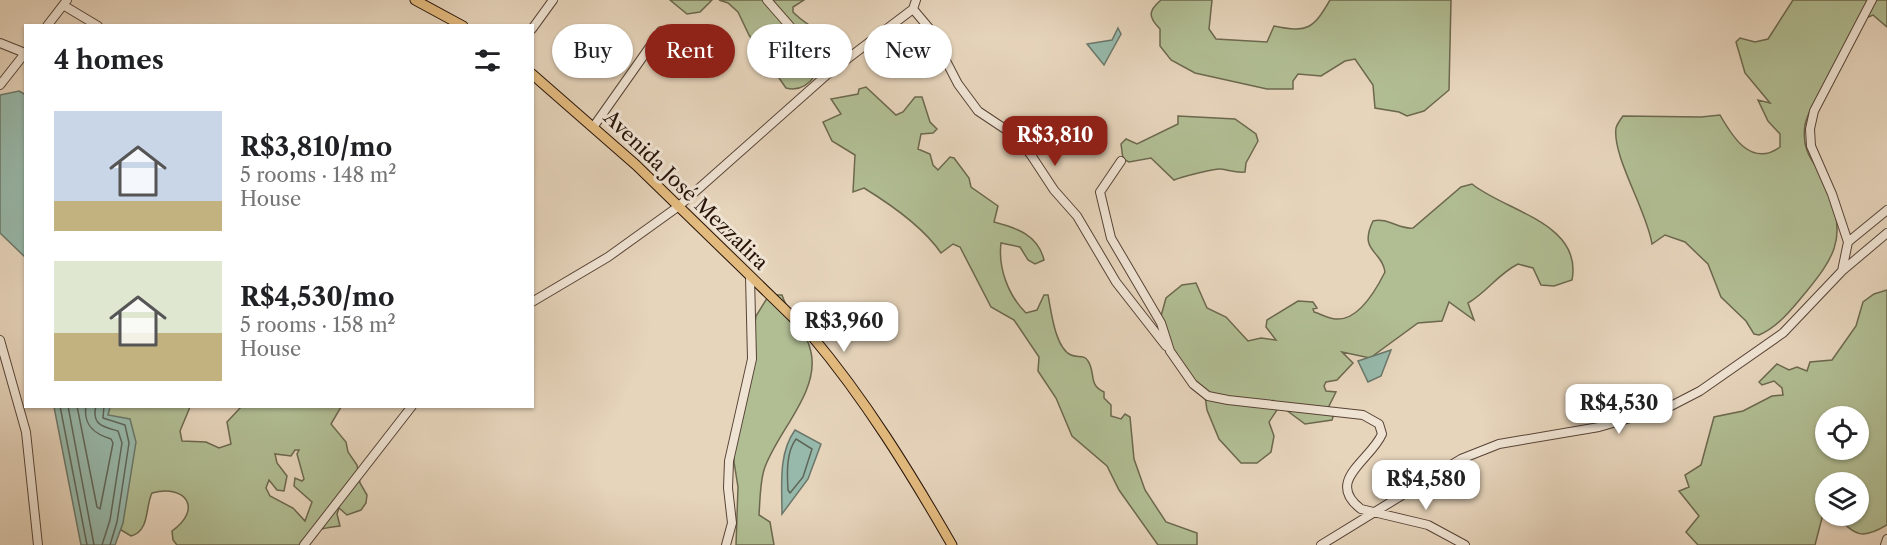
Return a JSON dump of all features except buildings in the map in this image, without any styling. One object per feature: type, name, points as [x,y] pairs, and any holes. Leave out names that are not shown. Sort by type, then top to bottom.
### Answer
[{"type":"main road","points":[[415,0],[459,24]]},
{"type":"main road","name":"Avenida José Mezzalira","points":[[534,76],[594,126],[812,335],[832,359],[917,485],[952,545]]},
{"type":"street","points":[[534,26],[553,0]]},
{"type":"street","points":[[767,0],[788,24]]},
{"type":"street","points":[[852,56],[914,9],[916,0]]},
{"type":"street","points":[[1842,271],[1848,242],[1832,194],[1811,146],[1810,129],[1814,111],[1872,0]]},
{"type":"street","points":[[48,24],[65,2],[95,24]]},
{"type":"street","points":[[914,9],[928,28],[958,84],[978,111],[1014,135],[1031,155],[1083,224],[1116,282],[1170,351],[1192,384],[1208,396],[1363,415],[1379,424],[1382,434],[1378,444],[1353,470],[1347,488],[1354,504],[1372,511],[1428,525],[1465,545]]},
{"type":"street","points":[[0,43],[24,52]]},
{"type":"street","points":[[0,85],[24,53]]},
{"type":"street","points":[[594,126],[645,54]]},
{"type":"street","points":[[534,301],[608,257],[679,206],[823,78]]},
{"type":"street","points":[[1121,161],[1100,192],[1110,238],[1161,323],[1170,351]]},
{"type":"street","points":[[1848,242],[1887,210]]},
{"type":"street","points":[[1321,545],[1372,511],[1461,459],[1483,449],[1599,427],[1669,407],[1700,391],[1783,333],[1842,271],[1887,232]]},
{"type":"street","points":[[726,545],[732,523],[728,488],[729,461],[752,359],[750,276]]},
{"type":"street","points":[[0,340],[26,432],[38,545]]},
{"type":"street","points":[[304,545],[410,408]]},
{"type":"street","points":[[1885,545],[1887,539]]},
{"type":"shaded area","points":[[670,0],[712,0],[700,12],[687,14]]},
{"type":"shaded area","points":[[719,0],[804,0],[793,7],[793,12],[807,24],[747,24],[747,31],[738,12],[728,3]]},
{"type":"shaded area","points":[[1161,0],[1212,0],[1209,29],[1216,39],[1267,42],[1274,26],[1295,29],[1314,23],[1330,0],[1451,0],[1449,90],[1424,111],[1407,116],[1399,112],[1375,108],[1373,85],[1355,59],[1345,61],[1321,76],[1298,74],[1293,81],[1293,89],[1267,89],[1195,73],[1171,60],[1160,46],[1160,29],[1153,21],[1151,14]]},
{"type":"shaded area","points":[[1793,0],[1887,0],[1887,27],[1873,15],[1866,18],[1822,88],[1808,115],[1804,132],[1805,144],[1830,197],[1835,212],[1837,237],[1830,259],[1796,304],[1773,327],[1759,335],[1754,334],[1746,321],[1721,297],[1708,264],[1685,242],[1665,235],[1652,244],[1644,216],[1619,153],[1616,128],[1623,116],[1701,117],[1720,115],[1730,132],[1751,152],[1770,153],[1780,147],[1780,134],[1768,121],[1758,100],[1770,103],[1745,73],[1736,42],[1740,38],[1755,42],[1768,39]]},
{"type":"shaded area","points":[[779,78],[813,78],[803,87],[786,88]]},
{"type":"shaded area","points":[[866,87],[896,115],[903,112],[915,97],[922,97],[930,122],[937,129],[933,133],[921,134],[918,149],[930,154],[933,165],[938,170],[950,157],[954,158],[969,178],[971,187],[998,206],[994,222],[1018,230],[1037,244],[1044,260],[1035,264],[1028,260],[1020,247],[1001,243],[1001,262],[1009,290],[1026,313],[1037,310],[1044,295],[1048,295],[1057,337],[1061,345],[1071,355],[1088,361],[1096,386],[1104,392],[1104,398],[1111,405],[1111,416],[1121,419],[1125,414],[1130,417],[1134,459],[1145,490],[1166,522],[1197,533],[1197,545],[1158,545],[1119,490],[1107,466],[1072,436],[1056,398],[1038,371],[1039,357],[1014,320],[991,307],[960,247],[953,244],[941,253],[916,226],[885,201],[864,188],[853,192],[855,155],[832,141],[823,122],[841,114],[831,99],[858,94],[859,89]]},
{"type":"shaded area","points":[[1178,116],[1235,119],[1256,134],[1258,141],[1246,163],[1245,172],[1218,169],[1174,180],[1151,158],[1129,162],[1123,159],[1121,144],[1126,139],[1137,144],[1178,124]]},
{"type":"shaded area","points":[[1472,184],[1554,232],[1566,245],[1572,261],[1572,280],[1554,286],[1541,285],[1533,268],[1518,264],[1468,303],[1474,320],[1449,302],[1442,321],[1418,323],[1370,358],[1342,352],[1353,363],[1337,380],[1326,382],[1324,386],[1326,391],[1336,392],[1328,408],[1333,417],[1332,420],[1305,424],[1274,401],[1277,410],[1269,422],[1274,436],[1271,452],[1257,463],[1241,463],[1219,439],[1207,410],[1205,396],[1178,363],[1161,316],[1166,298],[1182,285],[1196,283],[1207,308],[1226,317],[1248,341],[1261,338],[1276,340],[1266,327],[1267,320],[1298,301],[1313,302],[1317,308],[1313,309],[1314,312],[1336,319],[1344,318],[1360,309],[1385,272],[1380,259],[1369,245],[1369,231],[1373,221],[1378,220],[1413,228],[1461,187]]},
{"type":"shaded area","points":[[1887,290],[1887,525],[1865,534],[1854,532],[1847,526],[1869,526],[1869,472],[1815,472],[1815,526],[1820,526],[1815,545],[1698,545],[1686,532],[1699,516],[1679,491],[1689,487],[1685,475],[1701,465],[1714,417],[1743,411],[1772,396],[1783,395],[1782,388],[1774,381],[1762,385],[1759,382],[1777,364],[1789,370],[1797,367],[1807,371],[1810,362],[1832,360],[1856,326],[1863,302],[1874,294]]},
{"type":"shaded area","points":[[769,295],[782,295],[809,344],[812,367],[803,398],[777,442],[764,470],[759,515],[770,522],[774,545],[736,545],[738,487],[734,462],[735,423],[744,402],[756,316]]},
{"type":"shaded area","points":[[105,408],[190,408],[180,431],[182,441],[206,442],[219,448],[231,444],[227,422],[240,408],[340,408],[331,424],[346,442],[348,452],[357,465],[360,483],[367,495],[366,503],[361,510],[347,515],[339,508],[337,514],[340,526],[311,533],[299,545],[177,545],[173,540],[172,531],[187,515],[188,507],[181,495],[164,491],[152,493],[144,524],[137,533],[131,536],[121,530],[118,522]],"holes":[[[295,450],[299,450],[297,454],[304,479],[302,481],[295,478],[294,486],[312,502],[305,521],[293,508],[270,496],[266,488],[269,480],[277,490],[284,491],[287,476],[277,463],[275,454],[291,456]]]},
{"type":"water","points":[[1118,28],[1121,34],[1104,65],[1087,44],[1112,40]]},
{"type":"water","points":[[19,91],[24,94],[24,256],[0,233],[0,95]]},
{"type":"water","points":[[1391,350],[1381,376],[1368,382],[1358,361]]},
{"type":"water","points":[[54,408],[110,408],[108,415],[130,419],[136,442],[123,523],[115,545],[81,545]]},
{"type":"water","points":[[795,430],[821,444],[808,479],[782,514],[783,459]]}]
